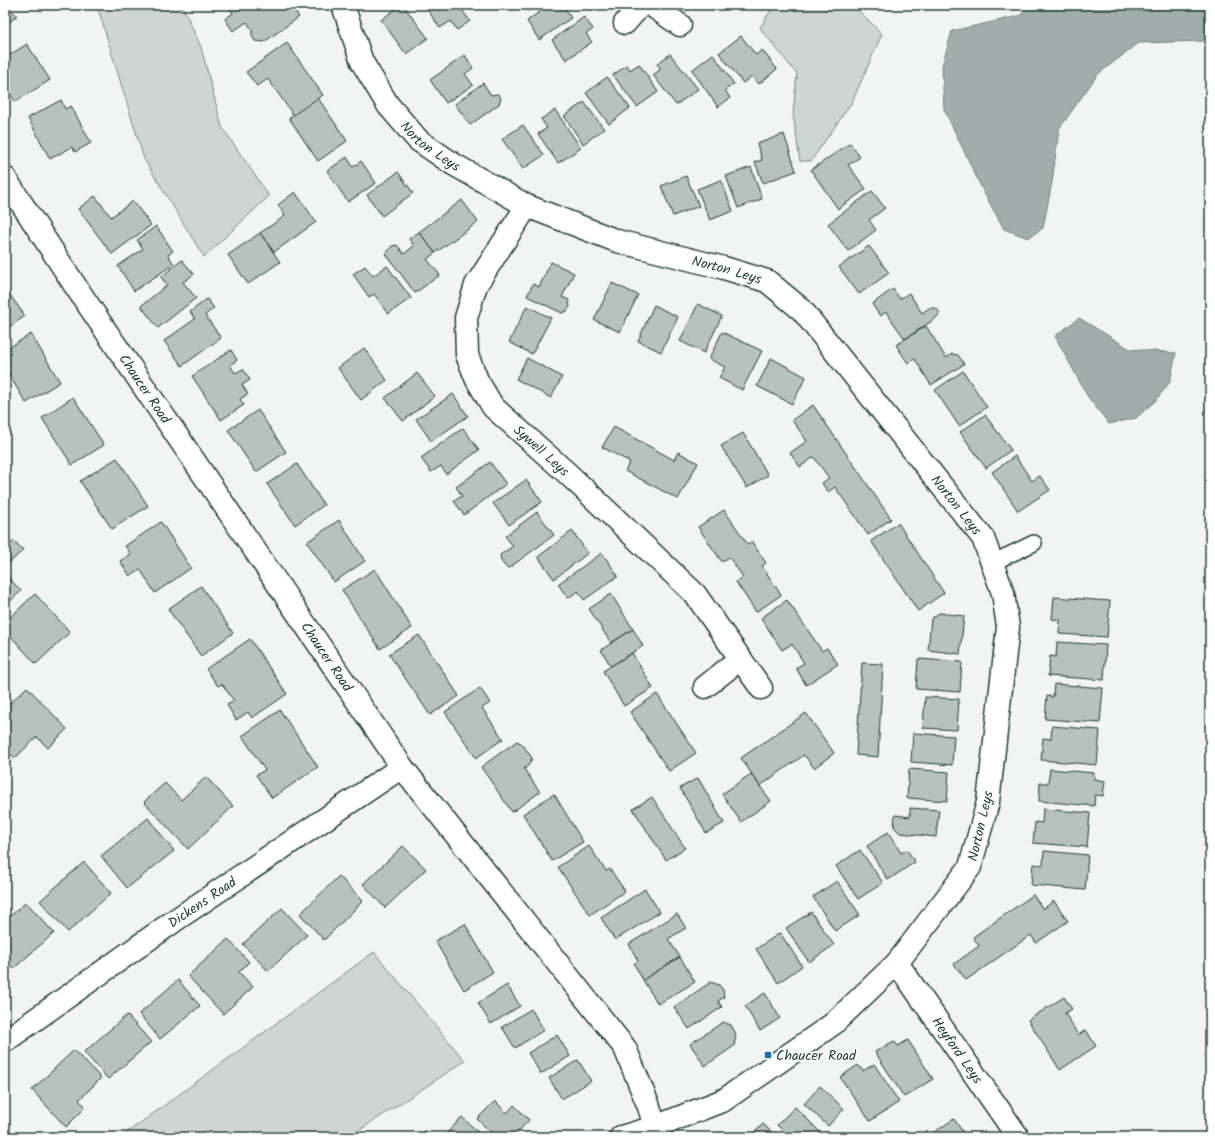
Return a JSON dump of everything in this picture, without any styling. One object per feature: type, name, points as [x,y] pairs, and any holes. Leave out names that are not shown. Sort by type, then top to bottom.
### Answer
[{"type":"street","name":"Norton Leys","points":[[343,5],[362,62],[388,105],[418,140],[454,164],[527,206],[617,241],[724,268],[767,281],[802,310],[983,538],[1003,594],[1008,627],[988,802],[970,867],[897,964],[833,1024],[724,1100],[655,1127],[622,1137]]},
{"type":"street","points":[[625,23],[641,5]]},
{"type":"street","points":[[651,5],[680,25]]},
{"type":"street","name":"Chaucer Road","points":[[5,178],[74,284],[402,767],[625,1048],[649,1106],[655,1127]]},
{"type":"street","name":"Sywell Leys","points":[[527,206],[476,286],[466,318],[467,355],[477,380],[493,407],[567,473],[695,594],[761,688]]},
{"type":"street","points":[[705,687],[740,659]]},
{"type":"street","name":"Dickens Road","points":[[5,1041],[174,921],[402,767]]},
{"type":"street","name":"Heyford Leys","points":[[897,964],[1018,1137]]},
{"type":"lane","points":[[992,562],[1034,543]]},
{"type":"shaded area","points":[[97,5],[182,5],[201,47],[222,127],[269,196],[204,257],[144,159]]},
{"type":"shaded area","points":[[774,5],[853,5],[882,34],[852,102],[811,161],[800,161],[793,114],[797,74],[760,28]]},
{"type":"shaded area","points":[[1032,5],[1209,5],[1210,31],[1203,41],[1139,43],[1098,74],[1059,129],[1052,182],[1043,228],[1028,238],[1004,229],[983,191],[944,109],[942,66],[952,31],[1019,16]]},
{"type":"shaded area","points":[[1079,318],[1130,349],[1176,353],[1170,382],[1155,401],[1136,418],[1109,424],[1088,397],[1055,336]]},
{"type":"shaded area","points":[[374,952],[465,1061],[349,1137],[121,1137]]},
{"type":"building","points":[[5,5],[17,15],[5,27]]},
{"type":"building","points":[[231,5],[291,5],[299,17],[264,42],[255,41],[252,36],[252,30],[247,22],[233,31],[225,19],[233,13],[228,7]]},
{"type":"building","points":[[403,5],[428,38],[406,54],[381,20]]},
{"type":"building","points":[[424,5],[458,5],[470,21],[457,30],[451,21],[440,28]]},
{"type":"building","points":[[523,5],[536,5],[528,11]]},
{"type":"building","points":[[549,5],[563,5],[571,18],[539,40],[527,21]]},
{"type":"building","points":[[584,17],[593,29],[586,34],[592,42],[566,60],[552,40]]},
{"type":"building","points":[[741,36],[756,55],[762,50],[777,69],[759,84],[752,76],[743,83],[719,53]]},
{"type":"building","points":[[287,43],[323,95],[294,116],[268,79],[257,86],[246,72]]},
{"type":"building","points":[[27,44],[50,80],[15,102],[5,85],[5,58]]},
{"type":"building","points":[[670,54],[698,89],[676,105],[653,75],[661,69],[657,64]]},
{"type":"building","points":[[713,54],[734,84],[725,90],[730,98],[718,107],[692,70]]},
{"type":"building","points":[[465,55],[473,68],[465,74],[473,85],[446,103],[430,80]]},
{"type":"building","points":[[639,64],[658,92],[637,107],[613,75],[627,65],[630,70]]},
{"type":"building","points":[[607,77],[630,108],[609,124],[586,93]]},
{"type":"building","points":[[483,83],[491,95],[498,94],[501,98],[499,104],[470,125],[455,104]]},
{"type":"building","points":[[318,98],[347,141],[318,161],[289,118]]},
{"type":"building","points":[[61,100],[65,109],[71,106],[91,143],[75,152],[72,147],[50,159],[28,118]]},
{"type":"building","points":[[584,102],[604,129],[583,144],[564,116]]},
{"type":"building","points":[[555,110],[581,148],[558,163],[538,134],[547,128],[541,119]]},
{"type":"building","points":[[523,125],[544,155],[523,169],[502,139]]},
{"type":"building","points":[[784,134],[796,171],[763,183],[755,162],[762,160],[757,144]]},
{"type":"building","points":[[850,143],[860,157],[848,165],[866,189],[838,209],[811,170]]},
{"type":"building","points":[[347,157],[353,167],[361,161],[376,183],[348,202],[327,171]]},
{"type":"building","points":[[751,167],[762,199],[738,208],[726,176]]},
{"type":"building","points":[[398,172],[413,193],[382,216],[367,195]]},
{"type":"building","points":[[686,176],[699,206],[673,216],[661,186]]},
{"type":"building","points":[[721,180],[733,211],[710,220],[697,189]]},
{"type":"building","points":[[872,191],[885,208],[869,220],[876,230],[848,251],[828,224]]},
{"type":"building","points":[[295,192],[316,222],[274,252],[260,233],[285,216],[278,205]]},
{"type":"building","points":[[95,196],[111,217],[133,201],[151,225],[112,254],[78,209]]},
{"type":"building","points":[[462,200],[478,222],[435,253],[419,232]]},
{"type":"building","points":[[156,226],[173,251],[168,255],[174,264],[134,291],[118,266],[143,249],[137,240]]},
{"type":"building","points":[[419,232],[435,253],[427,259],[440,275],[415,293],[386,254],[392,246],[397,245],[404,254],[414,246],[409,239]]},
{"type":"building","points":[[260,233],[280,262],[248,284],[228,255]]},
{"type":"building","points":[[869,246],[889,273],[859,294],[839,267]]},
{"type":"building","points":[[182,260],[194,274],[183,282],[196,298],[158,328],[141,306],[167,285],[161,277]]},
{"type":"building","points":[[551,262],[574,273],[562,297],[569,300],[570,306],[567,311],[562,313],[527,296],[533,284],[539,287]]},
{"type":"building","points":[[365,266],[373,276],[387,266],[411,298],[388,314],[374,294],[369,297],[353,274]]},
{"type":"building","points":[[612,283],[638,295],[620,332],[594,320]]},
{"type":"building","points":[[5,288],[25,316],[5,330]]},
{"type":"building","points":[[893,289],[900,299],[909,293],[922,313],[929,308],[936,308],[940,313],[936,318],[905,339],[886,312],[880,316],[872,304]]},
{"type":"building","points":[[207,299],[214,308],[205,315],[221,338],[182,366],[164,341],[195,319],[190,312]]},
{"type":"building","points":[[698,304],[722,316],[704,353],[680,341]]},
{"type":"building","points":[[654,305],[678,317],[661,352],[638,341]]},
{"type":"building","points":[[527,306],[551,318],[532,354],[509,342]]},
{"type":"building","points":[[926,326],[946,358],[952,354],[958,355],[964,364],[931,385],[915,359],[908,363],[896,345]]},
{"type":"building","points":[[722,332],[762,351],[742,390],[719,378],[725,367],[709,359]]},
{"type":"building","points":[[31,334],[60,382],[26,403],[5,368],[5,350]]},
{"type":"building","points":[[364,348],[387,380],[361,400],[338,368]]},
{"type":"building","points":[[231,350],[237,360],[230,365],[235,373],[243,369],[250,380],[242,385],[248,394],[240,399],[244,405],[221,420],[192,376]]},
{"type":"building","points":[[527,358],[562,377],[551,398],[516,379]]},
{"type":"building","points":[[771,358],[806,377],[792,404],[757,386]]},
{"type":"building","points":[[963,371],[987,407],[959,426],[935,390]]},
{"type":"building","points":[[417,373],[435,396],[403,421],[385,398]]},
{"type":"building","points":[[453,394],[468,416],[431,441],[416,419]]},
{"type":"building","points":[[73,397],[104,445],[72,465],[42,418]]},
{"type":"building","points":[[813,405],[891,519],[868,535],[835,487],[828,492],[822,483],[829,478],[814,457],[800,467],[790,453],[807,441],[792,420]]},
{"type":"building","points":[[258,410],[286,452],[256,472],[228,430]]},
{"type":"building","points":[[985,415],[1011,450],[986,468],[960,432]]},
{"type":"building","points":[[614,427],[674,460],[678,452],[698,463],[678,499],[625,471],[630,462],[602,447]]},
{"type":"building","points":[[463,428],[479,450],[446,474],[441,466],[431,472],[421,458]]},
{"type":"building","points":[[743,433],[768,475],[747,488],[721,446]]},
{"type":"building","points":[[1015,456],[1032,481],[1040,476],[1050,490],[1018,511],[992,472]]},
{"type":"building","points":[[117,458],[148,506],[112,529],[80,481]]},
{"type":"building","points":[[490,462],[506,484],[464,515],[454,501],[462,496],[456,487]]},
{"type":"building","points":[[297,464],[324,505],[295,525],[267,484]]},
{"type":"building","points":[[526,480],[542,502],[509,525],[493,503]]},
{"type":"building","points":[[724,510],[748,545],[752,542],[766,563],[762,566],[781,595],[756,612],[736,582],[743,577],[729,557],[722,562],[698,527]]},
{"type":"building","points":[[537,512],[554,535],[509,568],[505,566],[501,561],[500,555],[513,546],[505,536]]},
{"type":"building","points":[[339,520],[365,561],[334,582],[307,542]]},
{"type":"building","points":[[161,522],[191,568],[155,593],[140,569],[130,576],[120,561],[131,554],[125,546]]},
{"type":"building","points":[[898,523],[944,593],[918,611],[871,541]]},
{"type":"building","points":[[572,531],[588,553],[554,579],[538,557]]},
{"type":"building","points":[[14,541],[23,550],[5,567],[5,550]]},
{"type":"building","points":[[602,553],[618,576],[584,600],[578,591],[568,598],[558,584]]},
{"type":"building","points":[[375,569],[412,628],[380,649],[342,590]]},
{"type":"building","points":[[5,574],[21,591],[5,606]]},
{"type":"building","points":[[201,586],[233,633],[201,656],[168,609]]},
{"type":"building","points":[[35,594],[70,632],[36,664],[5,630],[5,622]]},
{"type":"building","points":[[611,594],[633,629],[611,643],[589,609]]},
{"type":"building","points":[[1054,597],[1110,601],[1107,637],[1059,634],[1060,620],[1052,619]]},
{"type":"building","points":[[787,600],[822,651],[827,648],[838,664],[806,685],[796,668],[804,663],[792,644],[782,650],[761,618]]},
{"type":"building","points":[[939,613],[964,616],[960,654],[928,650],[931,619]]},
{"type":"building","points":[[633,629],[643,646],[611,666],[601,650]]},
{"type":"building","points":[[419,635],[459,696],[430,715],[389,654]]},
{"type":"building","points":[[250,639],[287,694],[252,718],[248,712],[236,720],[227,705],[234,701],[222,684],[218,686],[206,669]]},
{"type":"building","points":[[1057,642],[1106,645],[1104,680],[1048,676],[1050,656],[1056,657]]},
{"type":"building","points":[[632,653],[653,688],[624,706],[603,671]]},
{"type":"building","points":[[918,659],[962,662],[960,692],[916,689]]},
{"type":"building","points":[[862,663],[883,664],[878,757],[856,755]]},
{"type":"building","points":[[1054,684],[1103,688],[1100,723],[1045,719],[1047,696],[1053,697]]},
{"type":"building","points":[[27,687],[67,729],[48,748],[37,737],[15,758],[5,748],[5,708]]},
{"type":"building","points":[[480,688],[490,703],[482,708],[503,739],[476,758],[445,712]]},
{"type":"building","points":[[657,694],[696,753],[669,771],[630,712]]},
{"type":"building","points":[[925,697],[959,699],[957,730],[923,728]]},
{"type":"building","points":[[280,710],[318,767],[272,798],[256,775],[265,770],[242,736]]},
{"type":"building","points":[[806,713],[834,753],[814,768],[804,755],[760,786],[741,758]]},
{"type":"building","points":[[1052,726],[1100,730],[1097,765],[1041,760],[1043,738],[1051,739]]},
{"type":"building","points":[[913,733],[954,736],[952,765],[911,762]]},
{"type":"building","points":[[517,741],[522,744],[532,758],[529,765],[524,769],[540,792],[512,812],[481,767]]},
{"type":"building","points":[[909,769],[949,772],[947,801],[907,798]]},
{"type":"building","points":[[1050,769],[1094,773],[1094,779],[1105,781],[1103,796],[1095,795],[1094,806],[1039,801],[1040,783],[1048,783]]},
{"type":"building","points":[[751,774],[771,801],[741,822],[722,794]]},
{"type":"building","points":[[206,777],[233,806],[188,849],[144,802],[165,783],[181,800]]},
{"type":"building","points":[[698,778],[724,823],[706,833],[680,788]]},
{"type":"building","points":[[554,794],[583,842],[552,861],[523,814]]},
{"type":"building","points":[[652,797],[685,848],[666,860],[633,809]]},
{"type":"building","points":[[910,808],[939,810],[936,837],[900,833],[894,827],[895,815],[910,817]]},
{"type":"building","points":[[1043,809],[1090,813],[1087,847],[1033,843],[1035,822],[1042,823]]},
{"type":"building","points":[[148,818],[174,851],[127,888],[101,856]]},
{"type":"building","points":[[888,832],[901,853],[907,850],[915,862],[888,880],[867,846]]},
{"type":"building","points":[[403,846],[426,869],[385,908],[363,884]]},
{"type":"building","points":[[589,846],[606,871],[610,869],[625,891],[590,915],[558,867]]},
{"type":"building","points":[[860,850],[883,883],[858,899],[836,866]]},
{"type":"building","points":[[1044,851],[1088,855],[1085,890],[1031,885],[1033,864],[1043,865]]},
{"type":"building","points":[[84,862],[111,893],[68,932],[40,901]]},
{"type":"building","points":[[339,876],[363,901],[324,940],[300,914]]},
{"type":"building","points":[[837,881],[860,915],[835,931],[813,897]]},
{"type":"building","points":[[645,889],[660,912],[615,940],[601,918]]},
{"type":"building","points":[[1033,895],[1043,909],[1054,901],[1068,921],[1036,943],[1031,935],[966,980],[954,964],[979,946],[973,937]]},
{"type":"building","points":[[26,902],[54,933],[13,969],[5,960],[5,921]]},
{"type":"building","points":[[282,908],[307,935],[268,971],[243,944]]},
{"type":"building","points":[[811,912],[834,945],[809,962],[786,928]]},
{"type":"building","points":[[677,914],[686,928],[668,939],[680,957],[643,980],[634,964],[638,961],[629,944]]},
{"type":"building","points":[[465,924],[493,972],[464,990],[435,941]]},
{"type":"building","points":[[780,933],[802,966],[778,983],[756,949]]},
{"type":"building","points":[[228,939],[249,962],[239,972],[253,987],[223,1014],[188,976]]},
{"type":"building","points":[[680,957],[695,982],[658,1004],[643,980]]},
{"type":"building","points":[[178,980],[200,1006],[160,1039],[139,1014]]},
{"type":"building","points":[[711,982],[719,985],[723,990],[724,997],[718,1001],[722,1007],[689,1029],[674,1007]]},
{"type":"building","points":[[507,985],[520,1006],[491,1024],[478,1003]]},
{"type":"building","points":[[765,993],[780,1018],[760,1031],[745,1006]]},
{"type":"building","points":[[1064,997],[1072,1009],[1065,1013],[1078,1035],[1086,1030],[1096,1046],[1060,1070],[1028,1020]]},
{"type":"building","points":[[531,1009],[544,1030],[515,1048],[502,1027]]},
{"type":"building","points":[[127,1015],[151,1042],[108,1079],[84,1052]]},
{"type":"building","points":[[723,1022],[731,1025],[736,1034],[734,1046],[705,1066],[690,1044]]},
{"type":"building","points":[[557,1035],[570,1056],[541,1074],[528,1053]]},
{"type":"building","points":[[908,1040],[933,1079],[904,1097],[875,1052],[894,1041],[898,1046]]},
{"type":"building","points":[[74,1050],[101,1078],[79,1100],[86,1107],[66,1127],[32,1090]]},
{"type":"building","points":[[578,1060],[591,1081],[562,1099],[549,1078]]},
{"type":"building","points":[[874,1064],[899,1102],[870,1121],[840,1077],[858,1065],[863,1071]]},
{"type":"building","points":[[820,1086],[844,1109],[828,1126],[804,1104]]},
{"type":"building","points":[[495,1101],[507,1113],[514,1105],[529,1120],[513,1137],[496,1137],[477,1119]]},
{"type":"building","points":[[795,1107],[825,1137],[790,1137],[777,1125]]},
{"type":"building","points":[[462,1117],[483,1137],[446,1137],[445,1135]]},
{"type":"building","points":[[954,1119],[966,1137],[927,1137]]},
{"type":"building","points":[[763,1124],[777,1137],[750,1137]]},
{"type":"building","points":[[425,1130],[433,1137],[418,1137]]},
{"type":"place","name":"Chaucer Road","points":[[768,1055]]}]
